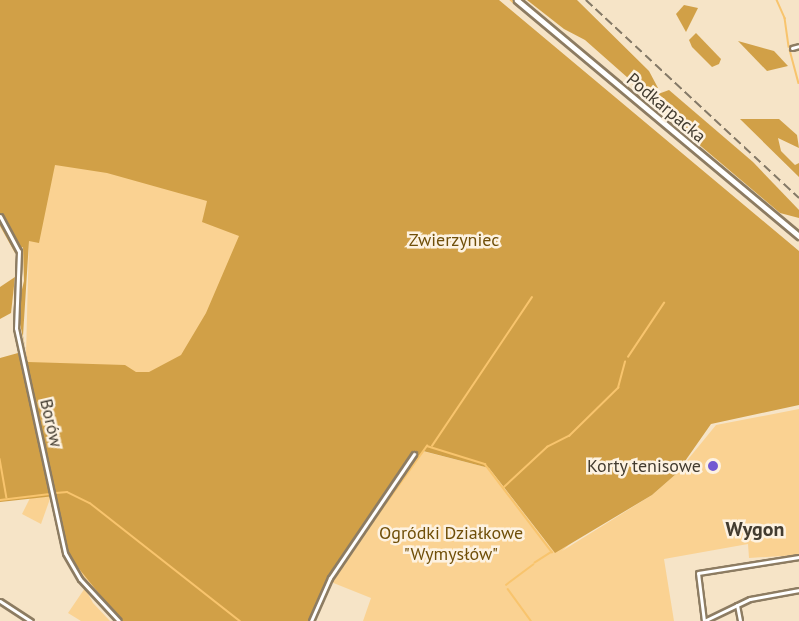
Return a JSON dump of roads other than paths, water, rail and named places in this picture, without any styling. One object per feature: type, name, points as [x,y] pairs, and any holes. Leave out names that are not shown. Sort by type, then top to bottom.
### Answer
[{"type":"main road","name":"Podkarpacka","points":[[517,0],[799,236]]},
{"type":"street","points":[[792,48],[799,46]]},
{"type":"street","name":"Borów","points":[[0,216],[19,251],[16,328],[65,553],[80,579],[120,621]]},
{"type":"street","points":[[311,621],[326,585],[414,454]]},
{"type":"street","points":[[799,557],[698,573],[704,621],[755,597],[799,590]]},
{"type":"street","points":[[0,601],[31,621]]},
{"type":"street","points":[[737,605],[740,621]]},
{"type":"waterway","points":[[511,0],[635,103]]},
{"type":"waterway","points":[[777,0],[785,18],[789,47]]},
{"type":"waterway","points":[[790,50],[799,83]]},
{"type":"waterway","points":[[638,105],[799,240]]},
{"type":"waterway","points":[[432,446],[532,297]]},
{"type":"waterway","points":[[628,357],[664,303]]},
{"type":"waterway","points":[[504,487],[547,447],[569,436],[618,388],[625,362]]},
{"type":"waterway","points":[[337,572],[427,446],[485,464],[552,552],[535,563]]},
{"type":"waterway","points":[[0,459],[7,497]]},
{"type":"waterway","points":[[56,493],[67,492],[90,503],[240,621]]},
{"type":"waterway","points":[[0,500],[50,494]]},
{"type":"waterway","points":[[506,585],[533,565]]},
{"type":"waterway","points":[[508,589],[531,621]]},
{"type":"railway","points":[[586,0],[799,198]]},
{"type":"place","name":"Korty tenisowe","points":[[713,466]]},
{"type":"district","name":"Wygon","points":[[755,529]]},
{"type":"park label","name":"Zwierzyniec","points":[[454,240]]},
{"type":"park label","name":"Ogródki Działkowe \"Wymysłów\"","points":[[451,544]]}]
